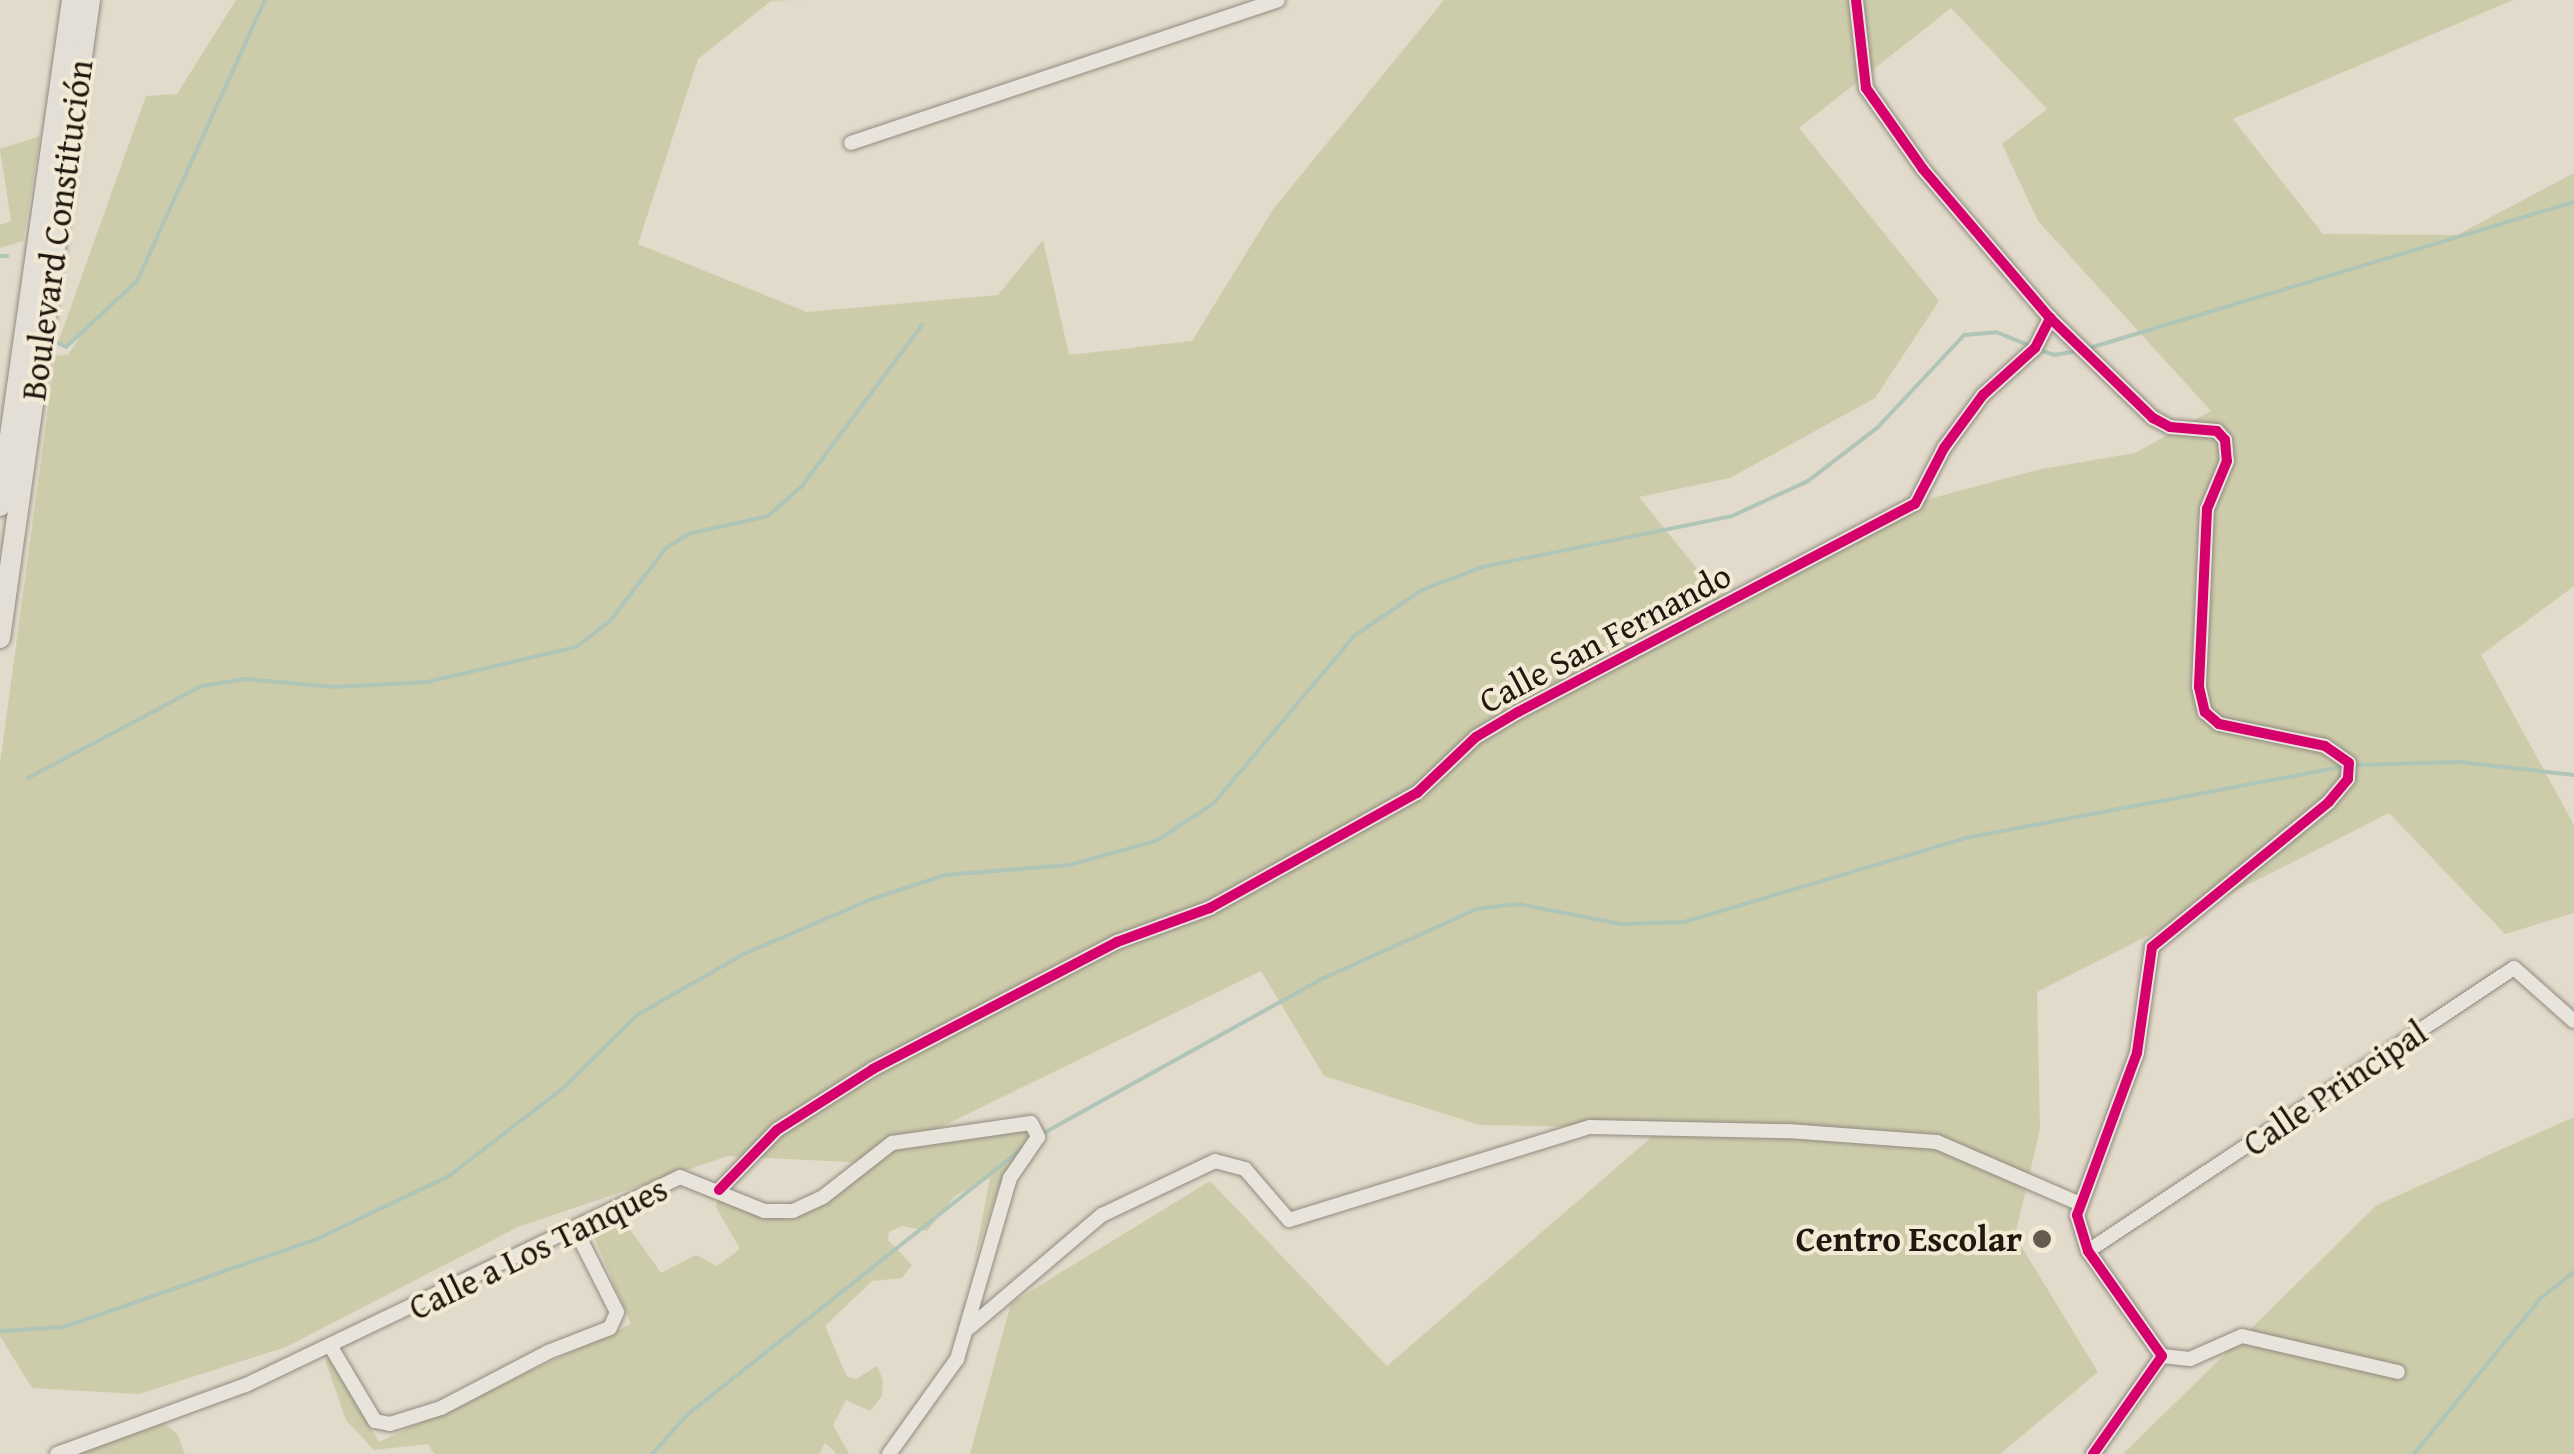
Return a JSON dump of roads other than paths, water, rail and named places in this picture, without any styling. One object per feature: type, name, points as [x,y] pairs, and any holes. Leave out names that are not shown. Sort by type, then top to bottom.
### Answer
[{"type":"highway","name":"Boulevard Constitución","points":[[0,506],[72,0]]},
{"type":"highway","name":"Boulevard Constitución","points":[[0,638],[90,0]]},
{"type":"street","points":[[852,142],[1278,0]]},
{"type":"street","points":[[1856,0],[1866,88],[1923,169],[2050,318],[2154,418],[2170,428],[2217,431],[2225,440],[2226,460],[2207,509],[2198,686],[2205,712],[2219,724],[2334,749],[2350,770],[2329,802],[2152,947],[2137,1053],[2078,1203],[2088,1251],[2162,1356],[2190,1359],[2242,1336],[2398,1372]]},
{"type":"street","name":"Calle San Fernando","points":[[719,1190],[777,1130],[873,1069],[1118,942],[1210,908],[1417,793],[1476,736],[1914,504],[1944,448],[1983,395],[2035,348],[2050,318]]},
{"type":"street","name":"Calle Principal","points":[[2088,1251],[2514,968],[2574,1022]]},
{"type":"street","name":"Calle a Los Tanques","points":[[57,1454],[331,1347],[680,1178],[764,1210],[793,1211],[823,1196],[892,1143],[1031,1124],[1038,1136],[1010,1178],[968,1329]]},
{"type":"street","points":[[889,1454],[951,1373],[968,1329],[1102,1215],[1215,1161],[1245,1170],[1283,1220],[1304,1219],[1519,1144],[1590,1127],[1788,1131],[1937,1142],[2078,1203]]},
{"type":"street","points":[[331,1347],[371,1416],[390,1424],[441,1408],[548,1352],[610,1328],[617,1312],[574,1229]]},
{"type":"street","points":[[2093,1454],[2162,1356]]},
{"type":"waterway","points":[[58,343],[66,347],[137,281],[265,0]]},
{"type":"waterway","points":[[2086,349],[2574,202]]},
{"type":"waterway","points":[[0,256],[7,256]]},
{"type":"waterway","points":[[28,778],[202,686],[244,679],[335,687],[427,682],[576,647],[610,621],[666,548],[688,534],[768,516],[802,486],[922,325]]},
{"type":"waterway","points":[[0,1331],[64,1327],[317,1239],[449,1176],[562,1089],[637,1015],[744,954],[872,899],[945,875],[1069,865],[1156,841],[1214,803],[1354,636],[1422,590],[1482,567],[1732,516],[1808,481],[1878,427],[1964,335],[1996,332],[2029,345]]},
{"type":"waterway","points":[[2037,349],[2054,355],[2076,351]]},
{"type":"waterway","points":[[2355,765],[2461,762],[2574,775]]},
{"type":"waterway","points":[[1042,1134],[1324,978],[1477,909],[1518,904],[1621,924],[1684,922],[1965,838],[2345,766]]},
{"type":"waterway","points":[[652,1454],[687,1415],[1026,1145]]},
{"type":"waterway","points":[[2414,1454],[2541,1298],[2574,1272]]},
{"type":"place","name":"Centro Escolar","points":[[2042,1239]]}]
